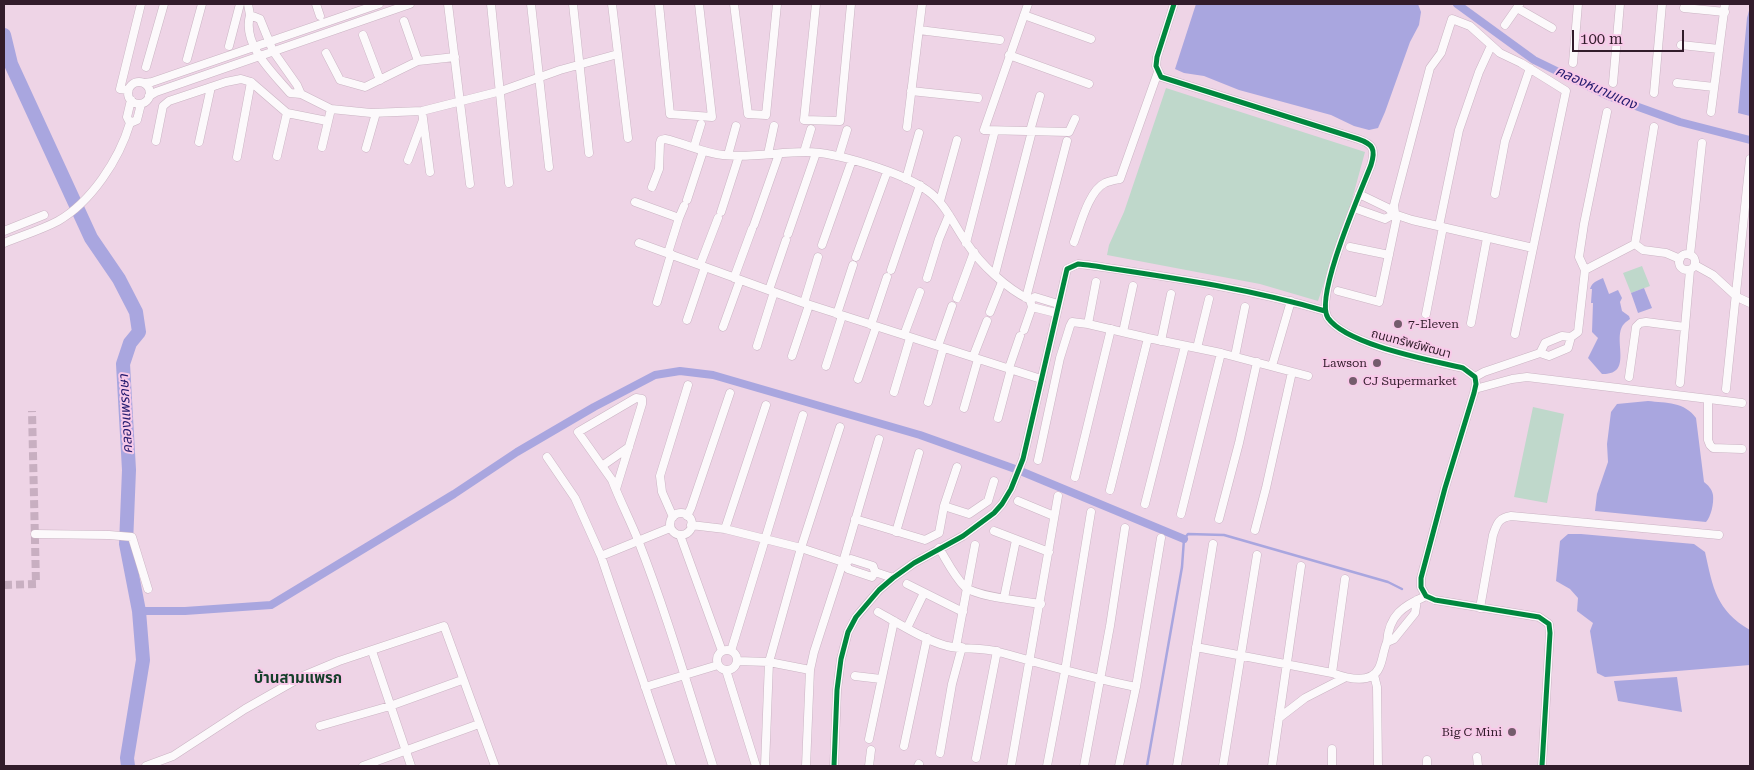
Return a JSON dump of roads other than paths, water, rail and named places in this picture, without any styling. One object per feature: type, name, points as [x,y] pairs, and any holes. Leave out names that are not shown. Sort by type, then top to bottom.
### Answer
[{"type":"street","points":[[128,90],[120,88],[141,4]]},
{"type":"street","points":[[146,67],[164,4]]},
{"type":"street","points":[[188,59],[202,4]]},
{"type":"street","points":[[229,46],[240,4]]},
{"type":"street","points":[[248,4],[250,14],[248,25],[259,56],[290,93],[301,94],[331,109],[376,113],[423,114],[580,64],[618,54]]},
{"type":"street","points":[[316,4],[320,16]]},
{"type":"street","points":[[128,90],[134,82],[152,82],[379,4]]},
{"type":"street","points":[[130,123],[137,120],[141,104],[156,92],[410,4]]},
{"type":"street","points":[[448,4],[470,184]]},
{"type":"street","points":[[491,4],[509,183]]},
{"type":"street","points":[[531,4],[549,167]]},
{"type":"street","points":[[574,4],[589,153]]},
{"type":"street","points":[[612,4],[628,138]]},
{"type":"street","points":[[659,4],[670,114],[712,117],[699,4]]},
{"type":"street","points":[[734,4],[748,114],[766,115],[776,4]]},
{"type":"street","points":[[816,4],[804,120],[840,121],[851,4]]},
{"type":"street","points":[[907,127],[922,4]]},
{"type":"street","points":[[1028,4],[984,130],[1030,133],[1069,132],[1075,118]]},
{"type":"street","points":[[834,766],[838,674],[848,632],[866,604],[893,578],[939,548],[963,536],[994,513],[1002,504],[1015,481],[1023,458],[1067,269],[1078,264],[1164,277],[1290,300],[1325,311],[1327,290],[1336,256],[1374,156],[1373,148],[1369,143],[1162,77],[1156,66],[1156,57],[1174,4]]},
{"type":"street","points":[[1573,63],[1578,4]]},
{"type":"street","points":[[1613,83],[1620,4]]},
{"type":"street","points":[[1654,93],[1662,4]]},
{"type":"street","points":[[1711,112],[1725,4]]},
{"type":"street","points":[[1505,25],[1519,6],[1552,28]]},
{"type":"street","points":[[1684,8],[1724,12]]},
{"type":"street","points":[[250,14],[260,19],[273,51],[297,85],[301,94]]},
{"type":"street","points":[[1024,15],[1091,39]]},
{"type":"street","points":[[1338,291],[1379,302],[1396,221],[1394,205],[1430,68],[1441,53],[1452,19],[1470,26],[1500,53],[1530,68],[1566,91],[1515,334]]},
{"type":"street","points":[[404,21],[418,61]]},
{"type":"street","points":[[919,30],[1000,40]]},
{"type":"street","points":[[363,35],[380,80]]},
{"type":"street","points":[[1681,45],[1719,49]]},
{"type":"street","points":[[1426,314],[1459,130],[1479,72],[1491,46]]},
{"type":"street","points":[[326,53],[340,80],[365,87],[418,61],[455,57]]},
{"type":"street","points":[[1009,55],[1089,84]]},
{"type":"street","points":[[1495,194],[1505,141],[1530,68]]},
{"type":"street","points":[[1074,242],[1090,199],[1096,190],[1103,183],[1120,179],[1158,72]]},
{"type":"street","points":[[156,141],[163,106],[169,101],[241,79],[251,82],[287,113],[328,122]]},
{"type":"street","points":[[237,157],[251,82]]},
{"type":"street","points":[[145,83],[149,89],[149,96]]},
{"type":"street","points":[[1677,83],[1714,87]]},
{"type":"street","points":[[198,142],[211,87]]},
{"type":"street","points":[[4,243],[58,221],[90,196],[124,144],[130,123],[126,116],[131,100],[128,90]]},
{"type":"street","points":[[912,91],[978,98]]},
{"type":"street","points":[[995,274],[1040,96]]},
{"type":"street","points":[[131,100],[141,104]]},
{"type":"street","points":[[322,147],[331,109]]},
{"type":"street","points":[[1542,766],[1549,624],[1539,617],[1435,600],[1426,596],[1421,587],[1423,569],[1445,488],[1475,389],[1474,377],[1540,353],[1549,356],[1568,348],[1571,337],[1578,332],[1585,270],[1579,257],[1607,112]]},
{"type":"street","points":[[277,156],[287,113]]},
{"type":"street","points":[[366,148],[376,113]]},
{"type":"street","points":[[408,160],[423,114]]},
{"type":"street","points":[[423,114],[430,172]]},
{"type":"street","points":[[694,147],[701,124]]},
{"type":"street","points":[[728,156],[736,126]]},
{"type":"street","points":[[768,154],[774,126]]},
{"type":"street","points":[[1635,244],[1654,127]]},
{"type":"street","points":[[804,152],[811,129]]},
{"type":"street","points":[[839,156],[847,130]]},
{"type":"street","points":[[906,178],[919,133]]},
{"type":"street","points":[[966,243],[994,134]]},
{"type":"street","points":[[652,187],[659,169],[661,140],[665,139],[728,156],[804,152],[839,156],[852,160],[906,178],[920,185],[940,201],[966,243],[1002,282],[1029,302],[1056,313]]},
{"type":"street","points":[[940,201],[957,140]]},
{"type":"street","points":[[998,418],[1010,369],[1022,333],[1067,141]]},
{"type":"street","points":[[1690,255],[1702,143]]},
{"type":"street","points":[[657,302],[679,218],[703,150]]},
{"type":"street","points":[[757,346],[787,237],[816,153]]},
{"type":"street","points":[[724,327],[753,227],[779,154]]},
{"type":"street","points":[[687,320],[739,156]]},
{"type":"street","points":[[1726,389],[1750,159]]},
{"type":"street","points":[[822,245],[852,160]]},
{"type":"street","points":[[826,366],[855,261],[887,172]]},
{"type":"street","points":[[858,379],[889,273],[920,185]]},
{"type":"street","points":[[1359,194],[1388,208],[1394,214],[1533,248]]},
{"type":"street","points":[[635,202],[679,218]]},
{"type":"street","points":[[1354,208],[1385,219],[1394,214]]},
{"type":"street","points":[[927,278],[939,239],[949,215]]},
{"type":"street","points":[[4,231],[44,216]]},
{"type":"street","points":[[1471,323],[1487,238]]},
{"type":"street","points":[[639,243],[806,304],[1041,379]]},
{"type":"street","points":[[1585,270],[1635,244]]},
{"type":"street","points":[[1635,244],[1643,250],[1666,253],[1680,259]]},
{"type":"street","points":[[1350,247],[1389,255]]},
{"type":"street","points":[[957,298],[974,252]]},
{"type":"street","points":[[1680,259],[1685,255],[1690,255]]},
{"type":"street","points":[[1680,383],[1694,258],[1690,255]]},
{"type":"street","points":[[792,356],[818,257]]},
{"type":"street","points":[[1680,259],[1682,269],[1693,268],[1713,275],[1737,297],[1750,303]]},
{"type":"street","points":[[990,312],[1002,282]]},
{"type":"street","points":[[1088,324],[1096,282]]},
{"type":"street","points":[[1123,332],[1133,286]]},
{"type":"street","points":[[894,392],[907,336],[920,292]]},
{"type":"street","points":[[1161,341],[1171,294]]},
{"type":"street","points":[[1029,302],[1035,297],[1058,304]]},
{"type":"street","points":[[1198,348],[1209,299]]},
{"type":"street","points":[[1272,366],[1290,300]]},
{"type":"street","points":[[928,402],[952,306]]},
{"type":"street","points":[[1235,356],[1245,307]]},
{"type":"street","name":"ถนนทรัพย์พัฒนา","points":[[1325,311],[1328,318],[1336,325],[1366,343],[1463,368],[1474,377]]},
{"type":"street","points":[[964,408],[987,321]]},
{"type":"street","points":[[1038,460],[1060,358],[1072,322],[1235,356],[1308,376]]},
{"type":"street","points":[[1630,377],[1636,328],[1640,323],[1646,322],[1685,327]]},
{"type":"street","points":[[1075,477],[1111,329]]},
{"type":"street","points":[[1540,353],[1545,343],[1562,336],[1571,337]]},
{"type":"street","points":[[1110,490],[1148,338]]},
{"type":"street","points":[[1145,504],[1185,346]]},
{"type":"street","points":[[1181,514],[1221,353]]},
{"type":"street","points":[[1219,519],[1239,443],[1257,362]]},
{"type":"street","points":[[1255,530],[1292,372]]},
{"type":"street","points":[[1475,389],[1527,377],[1742,402]]},
{"type":"street","points":[[673,517],[662,492],[660,476],[688,386]]},
{"type":"street","points":[[687,516],[730,393]]},
{"type":"street","points":[[616,490],[642,399],[636,398],[578,432],[612,480],[616,490],[638,540],[685,674],[713,766]]},
{"type":"street","points":[[1708,398],[1708,440],[1710,445],[1713,448],[1742,450]]},
{"type":"street","points":[[725,529],[766,404]]},
{"type":"street","points":[[731,650],[803,415]]},
{"type":"street","points":[[765,766],[769,662],[801,548],[840,427]]},
{"type":"street","points":[[806,766],[810,670],[814,652],[845,562],[855,519],[879,439]]},
{"type":"street","points":[[602,466],[629,447]]},
{"type":"street","points":[[896,532],[919,453]]},
{"type":"street","points":[[547,457],[576,498],[601,556],[672,766]]},
{"type":"street","points":[[855,519],[925,540],[939,533],[944,506],[958,467]]},
{"type":"street","points":[[944,506],[969,514],[988,501],[994,481]]},
{"type":"street","points":[[1012,766],[1058,496]]},
{"type":"street","points":[[1018,501],[1054,516]]},
{"type":"street","points":[[1047,766],[1065,671],[1091,512]]},
{"type":"street","points":[[681,514],[687,516],[691,525],[689,532],[680,535],[674,533],[670,528],[670,521],[673,517],[681,514]]},
{"type":"street","points":[[1480,608],[1493,535],[1497,524],[1502,518],[1511,516],[1719,535]]},
{"type":"street","points":[[691,525],[725,529],[801,548],[845,562]]},
{"type":"street","points":[[601,556],[670,528]]},
{"type":"street","points":[[1084,766],[1125,528]]},
{"type":"street","points":[[994,531],[1048,552]]},
{"type":"street","points":[[35,534],[130,537],[134,540],[148,589]]},
{"type":"street","points":[[680,535],[722,651]]},
{"type":"street","points":[[1119,766],[1136,687],[1160,538]]},
{"type":"street","points":[[1004,598],[1016,540]]},
{"type":"street","points":[[1177,766],[1212,544]]},
{"type":"street","points":[[940,753],[959,647],[974,546]]},
{"type":"street","points":[[939,548],[958,579],[967,588],[978,593],[1041,604]]},
{"type":"street","points":[[1223,766],[1256,555]]},
{"type":"street","points":[[845,562],[848,570],[872,577],[875,572],[893,578]]},
{"type":"street","points":[[1272,766],[1301,566]]},
{"type":"street","points":[[1332,673],[1345,579]]},
{"type":"street","points":[[907,584],[964,612]]},
{"type":"street","points":[[908,628],[924,593]]},
{"type":"street","points":[[1196,647],[1332,673],[1344,678],[1366,678],[1374,675],[1379,668],[1387,642],[1388,627],[1406,605],[1426,596]]},
{"type":"street","points":[[1387,642],[1394,639],[1415,613],[1417,600]]},
{"type":"street","points":[[878,612],[946,646],[977,648],[997,652],[1065,671],[1136,687]]},
{"type":"street","points":[[869,739],[894,621]]},
{"type":"street","points":[[146,766],[173,756],[245,708],[280,688],[330,665],[444,626],[462,680],[495,766]]},
{"type":"street","points":[[904,746],[927,638]]},
{"type":"street","points":[[372,650],[411,766]]},
{"type":"street","points":[[731,650],[722,651],[716,659],[718,665],[726,670],[756,766]]},
{"type":"street","points":[[726,670],[734,667],[737,661],[736,655],[731,650]]},
{"type":"street","points":[[976,758],[997,652]]},
{"type":"street","points":[[737,661],[769,662],[810,670]]},
{"type":"street","points":[[646,687],[718,665]]},
{"type":"street","points":[[1374,675],[1377,686],[1378,766]]},
{"type":"street","points":[[855,676],[881,679]]},
{"type":"street","points":[[1279,718],[1305,698],[1344,678]]},
{"type":"street","points":[[320,726],[390,706],[462,680]]},
{"type":"street","points":[[363,766],[479,724]]},
{"type":"street","points":[[749,748],[766,748]]},
{"type":"street","points":[[1332,749],[1332,766]]},
{"type":"street","points":[[869,766],[871,750]]},
{"type":"street","points":[[1477,757],[1478,766]]},
{"type":"waterway","name":"คลองหนามแดง","points":[[1457,4],[1534,60],[1608,96],[1680,122],[1750,140]]},
{"type":"waterway","name":"คลองแพรกษา","points":[[4,35],[11,64],[91,238],[119,279],[136,312],[139,332],[130,343],[123,364],[129,470],[126,544],[139,611],[143,660],[127,758],[128,766]]},
{"type":"waterway","points":[[139,611],[185,611],[271,605],[454,494],[517,452],[594,407],[655,375],[680,371],[713,375],[920,435],[1018,470],[1184,539]]},
{"type":"waterway","points":[[1147,766],[1182,567],[1184,539],[1188,534],[1224,535],[1388,582],[1402,589]]},
{"type":"tunnel","points":[[4,585],[36,584],[32,411]]},
{"type":"place","name":"7-Eleven","points":[[1398,324]]},
{"type":"place","name":"Lawson","points":[[1377,363]]},
{"type":"place","name":"CJ Supermarket","points":[[1353,381]]},
{"type":"place","name":"Big C Mini","points":[[1512,732]]},
{"type":"district","name":"บ้านสามแพรก","points":[[298,679]]}]
